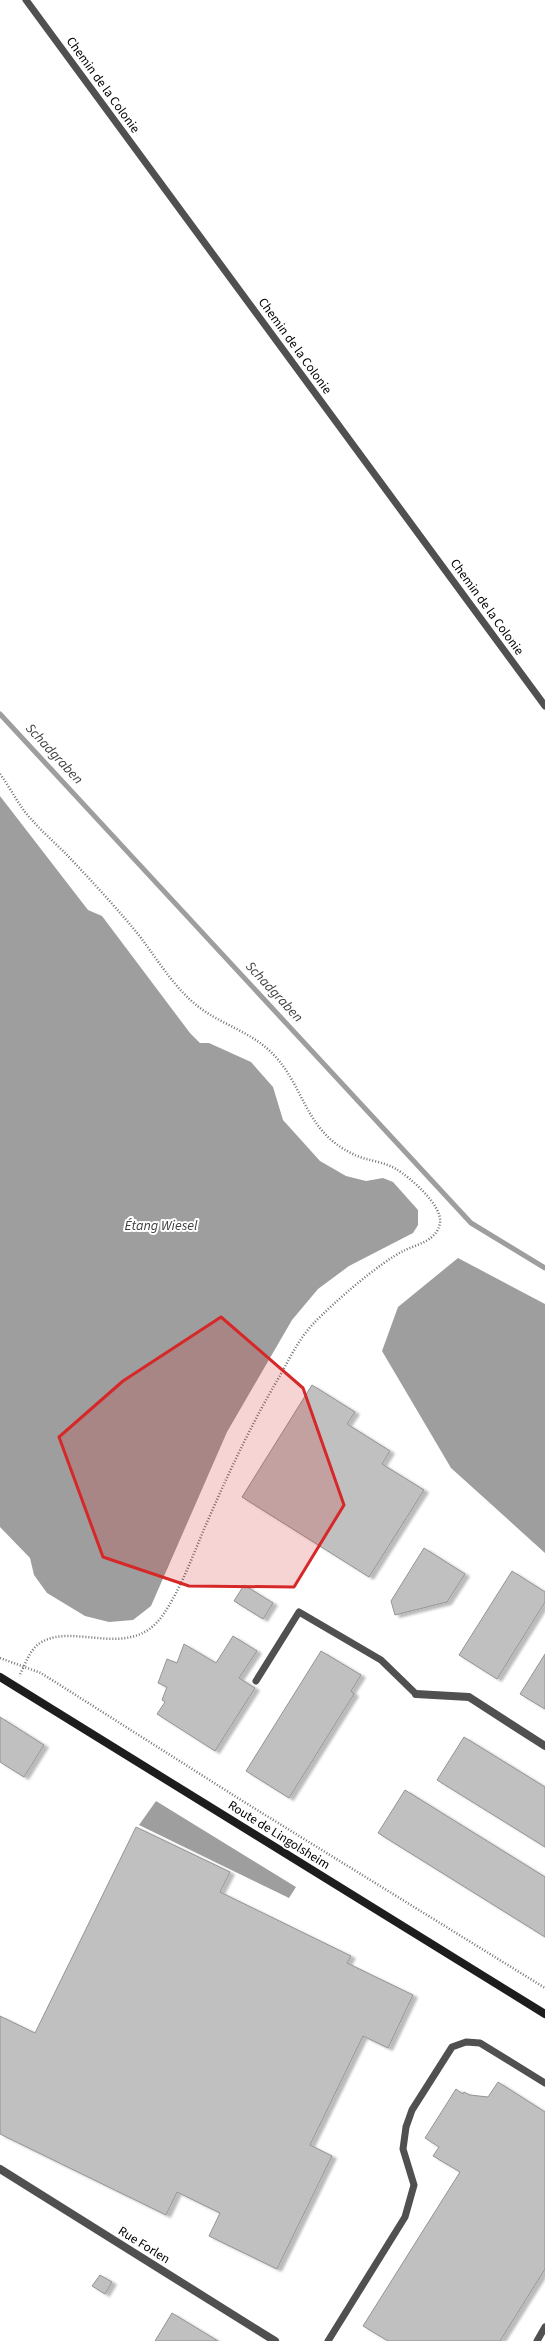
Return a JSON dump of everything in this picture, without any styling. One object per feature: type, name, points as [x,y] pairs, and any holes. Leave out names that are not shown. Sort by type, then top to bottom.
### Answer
[{"type":"main road","name":"Route de Lingolsheim","points":[[0,1677],[545,2014]]},
{"type":"street","points":[[416,1694],[469,1697],[545,1746]]},
{"type":"street","name":"Rue Forlen","points":[[0,2169],[275,2341]]},
{"type":"lane","name":"Chemin de la Colonie","points":[[26,0],[545,706]]},
{"type":"lane","points":[[256,1681],[299,1612],[381,1660],[416,1694]]},
{"type":"lane","points":[[328,2341],[405,2216],[414,2185],[403,2149],[406,2127],[412,2110],[452,2047],[466,2042],[480,2043],[545,2083]]},
{"type":"lane","points":[[536,2341],[545,2327]]},
{"type":"path","points":[[0,774],[26,812],[79,867],[135,931],[165,974],[182,992],[197,1006],[249,1035],[275,1056],[286,1070],[318,1128],[335,1143],[354,1155],[396,1169],[416,1184],[433,1202],[440,1216],[440,1226],[435,1235],[390,1258],[332,1306],[306,1333],[263,1405],[234,1461],[191,1559],[161,1618],[141,1634],[129,1637],[109,1640],[67,1637],[50,1639],[40,1643],[32,1650],[13,1685]]},
{"type":"path","points":[[0,1658],[41,1673],[241,1800],[545,1988]]},
{"type":"highlighted area","points":[[221,1317],[303,1388],[344,1505],[294,1587],[189,1586],[103,1557],[59,1437],[123,1381]]},
{"type":"water","name":"Étang Wiesel","points":[[0,796],[88,910],[102,916],[190,1033],[200,1043],[209,1043],[251,1062],[273,1087],[283,1120],[320,1161],[346,1176],[366,1181],[383,1178],[393,1182],[418,1210],[418,1225],[413,1233],[349,1266],[318,1289],[292,1320],[227,1432],[151,1606],[133,1620],[109,1622],[85,1616],[47,1593],[34,1575],[30,1558],[0,1527]]},
{"type":"water","points":[[458,1258],[545,1304],[545,1553],[451,1468],[382,1351],[398,1307]]},
{"type":"water","points":[[156,1801],[296,1887],[289,1898],[139,1825]]},
{"type":"building","points":[[312,1385],[355,1412],[347,1424],[390,1451],[382,1464],[424,1490],[369,1577],[242,1497]]},
{"type":"building","points":[[424,1548],[465,1574],[447,1602],[395,1615],[391,1601]]},
{"type":"building","points":[[512,1571],[545,1592],[545,1602],[497,1679],[459,1655]]},
{"type":"building","points":[[244,1585],[273,1603],[263,1619],[234,1601]]},
{"type":"building","points":[[233,1636],[257,1651],[239,1678],[255,1688],[215,1751],[157,1714],[165,1702],[162,1700],[167,1687],[158,1683],[167,1659],[177,1663],[184,1644],[216,1663]]},
{"type":"building","points":[[321,1651],[361,1675],[351,1691],[354,1694],[289,1798],[246,1771]]},
{"type":"building","points":[[545,1654],[545,1709],[520,1694]]},
{"type":"building","points":[[0,1717],[44,1745],[24,1777],[0,1762]]},
{"type":"building","points":[[464,1737],[545,1787],[545,1847],[437,1780]]},
{"type":"building","points":[[405,1790],[545,1877],[545,1937],[378,1833]]},
{"type":"building","points":[[136,1827],[230,1872],[220,1892],[351,1956],[347,1963],[413,1995],[388,2048],[363,2036],[310,2145],[332,2156],[277,2269],[209,2236],[220,2213],[177,2192],[166,2215],[0,2134],[0,2016],[35,2033]]},
{"type":"building","points":[[498,2082],[545,2112],[545,2269],[500,2341],[388,2341],[363,2326],[460,2172],[433,2156],[439,2147],[425,2138],[456,2089],[463,2094],[464,2092],[470,2095],[488,2097]]},
{"type":"building","points":[[100,2275],[112,2282],[105,2294],[92,2286]]},
{"type":"building","points":[[172,2313],[218,2341],[155,2341]]},
{"type":"waterway","name":"Schadgraben","points":[[0,714],[471,1223],[545,1268]]}]
